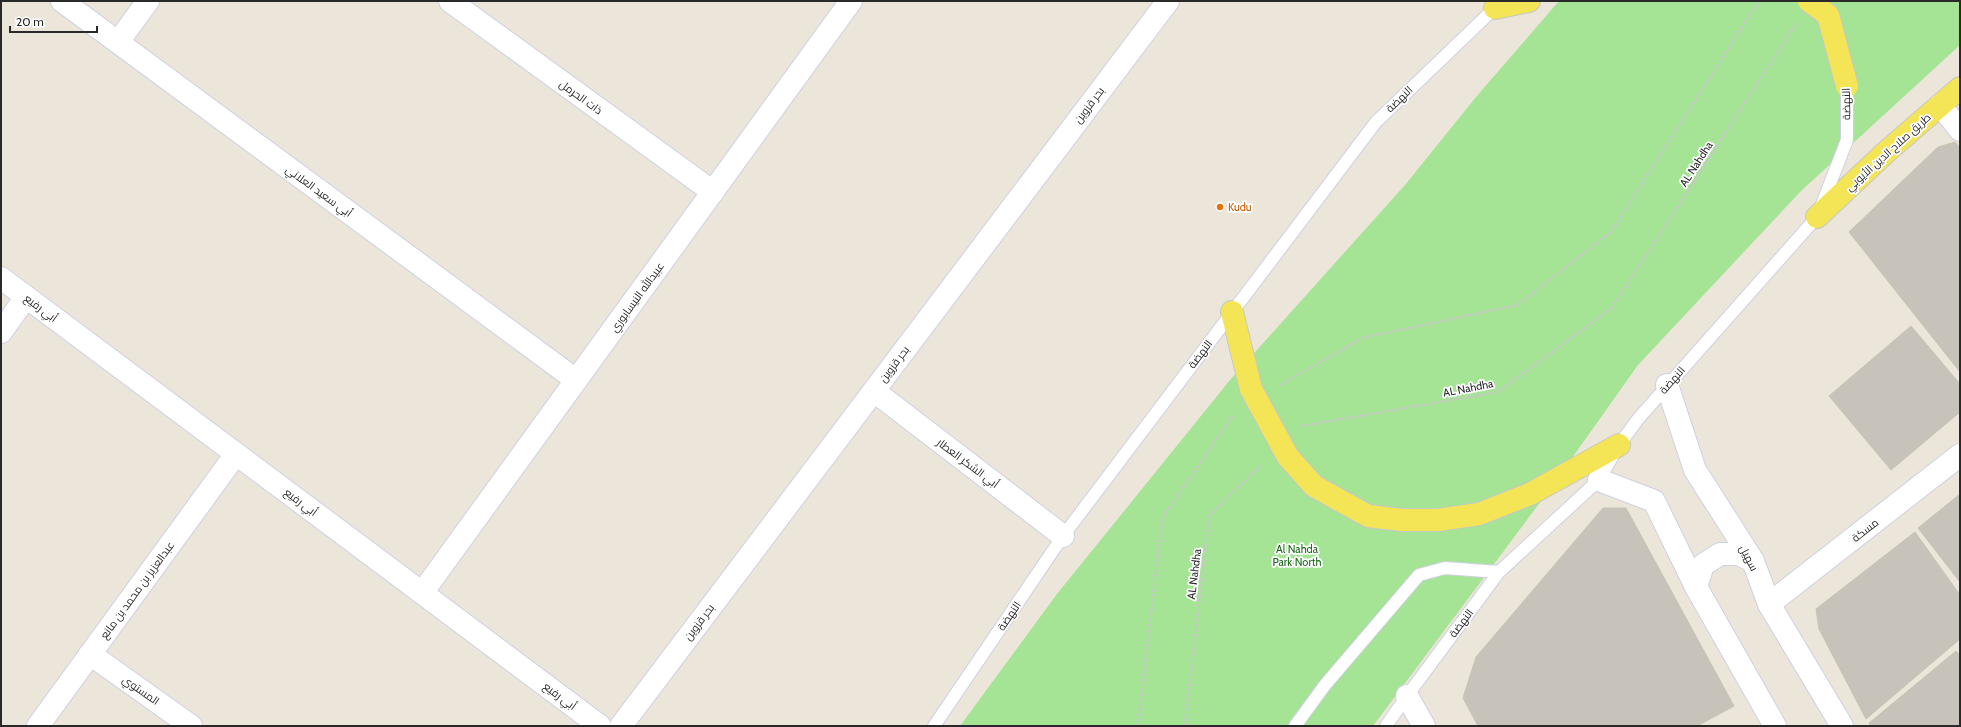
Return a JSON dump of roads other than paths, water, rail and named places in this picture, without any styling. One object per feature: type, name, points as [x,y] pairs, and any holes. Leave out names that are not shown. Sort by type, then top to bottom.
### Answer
[{"type":"main road","name":"النهضة","points":[[1498,4],[1529,1]]},
{"type":"main road","name":"النهضة","points":[[1809,1],[1828,15],[1847,86]]},
{"type":"main road","name":"طريق صلاح الدين الأيوبي","points":[[1817,217],[1885,153],[1960,88]]},
{"type":"main road","points":[[1232,312],[1250,389],[1288,457],[1314,486],[1368,516],[1402,520],[1438,520],[1479,514],[1530,494],[1619,445]]},
{"type":"street","name":"أبي سعيد العلاني","points":[[62,1],[576,380]]},
{"type":"street","points":[[118,42],[148,1]]},
{"type":"street","name":"ذات الحرمل","points":[[450,1],[713,192]]},
{"type":"street","name":"عبيدالله النيسابوري","points":[[422,593],[851,1]]},
{"type":"street","name":"بحر قزوين","points":[[621,726],[1168,1]]},
{"type":"street","points":[[1940,105],[1960,130]]},
{"type":"street","name":"أبي رفيع","points":[[1,278],[600,726]]},
{"type":"street","points":[[1,332],[26,297]]},
{"type":"street","name":"سهيل","points":[[1667,385],[1695,470],[1752,561],[1769,604],[1842,726]]},
{"type":"street","name":"أبي الشكر العطار","points":[[874,391],[1063,536]]},
{"type":"street","name":"عبدالعزيز بن محمد بن مانع","points":[[38,726],[236,454]]},
{"type":"street","name":"مسكة","points":[[1769,604],[1960,455]]},
{"type":"street","points":[[1599,480],[1654,501],[1696,587],[1776,726]]},
{"type":"street","points":[[1696,587],[1703,565],[1720,554],[1738,554],[1752,561]]},
{"type":"street","name":"المستوي","points":[[90,654],[191,726]]},
{"type":"street","points":[[1406,696],[1424,726]]},
{"type":"lane","name":"النهضة","points":[[934,726],[1063,536],[1376,122],[1498,4]]},
{"type":"lane","name":"النهضة","points":[[1386,726],[1406,696],[1499,572],[1599,480],[1619,445],[1638,419],[1817,217],[1847,140],[1847,86]]},
{"type":"lane","points":[[1295,726],[1325,685],[1419,575],[1445,568],[1499,572]]},
{"type":"place","name":"Kudu","points":[[1220,207]]},
{"type":"park label","name":"Al Nahda Park North","points":[[1297,555]]}]
